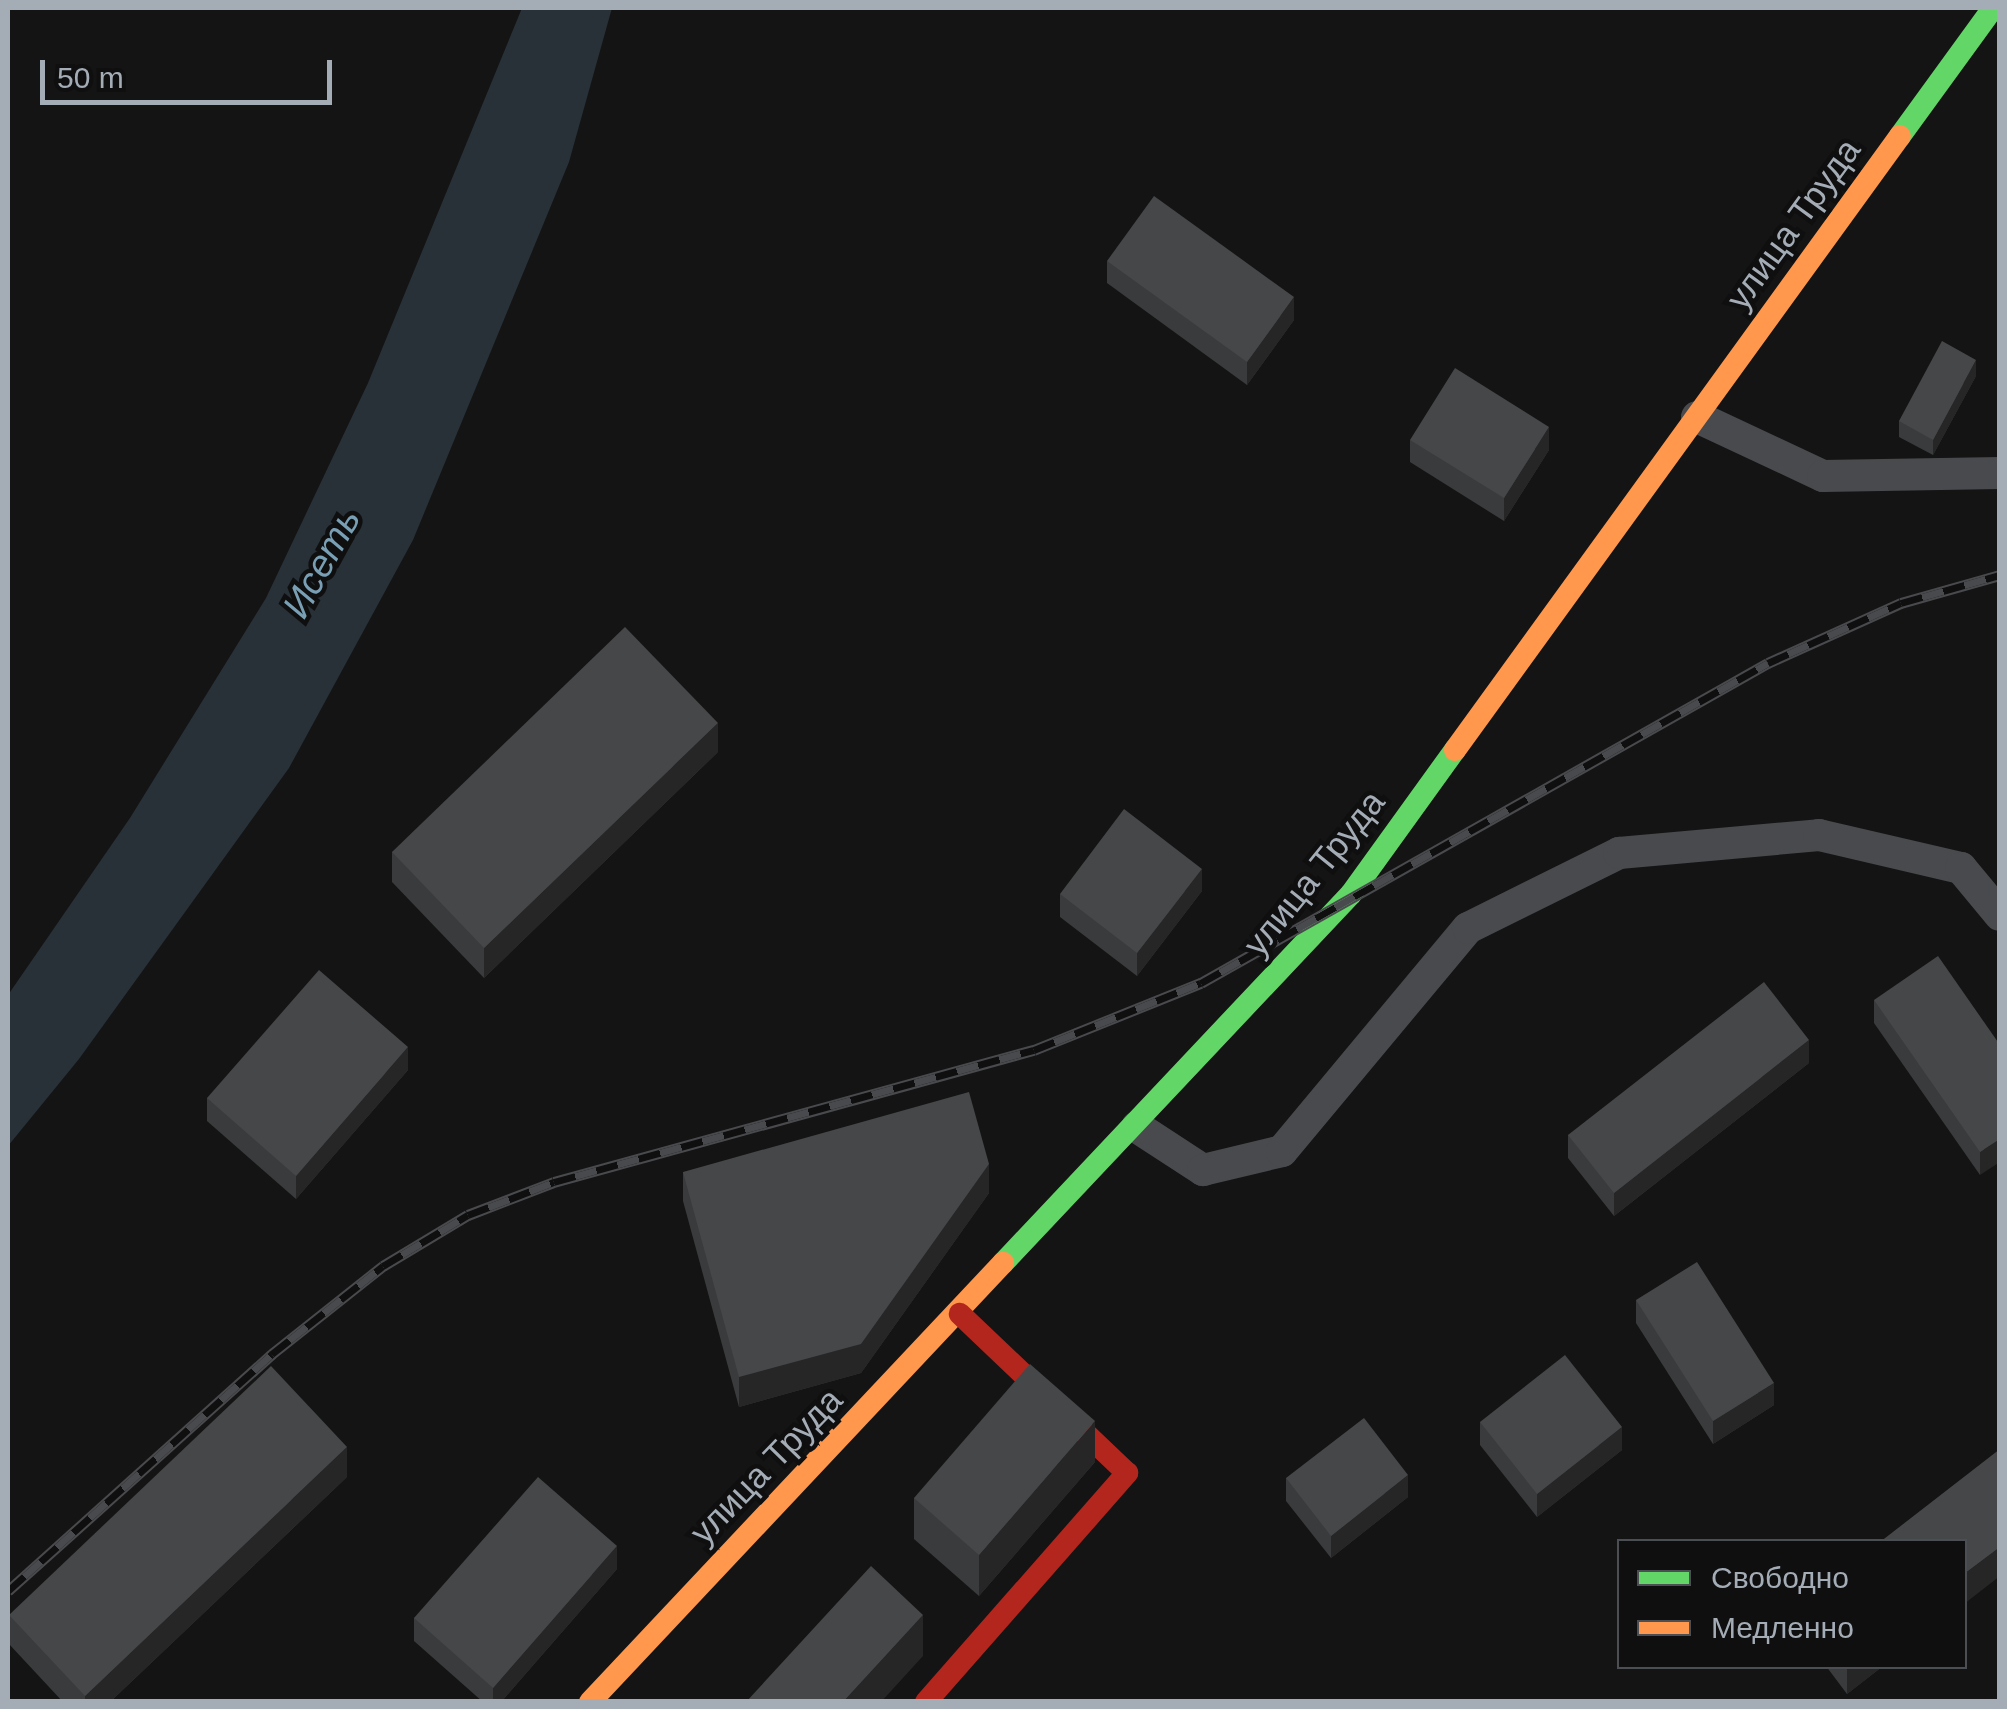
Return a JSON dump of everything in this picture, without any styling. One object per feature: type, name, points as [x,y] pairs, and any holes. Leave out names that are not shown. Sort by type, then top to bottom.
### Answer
[{"type":"street","name":"улица Труда","points":[[590,1702],[1137,1127],[1351,894],[1993,8]]},
{"type":"street","points":[[1697,417],[1823,476],[2000,473]]},
{"type":"street","points":[[1137,1127],[1203,1170],[1282,1152],[1468,928],[1618,853],[1820,835],[1961,868],[2000,916]]},
{"type":"street","points":[[926,1702],[1127,1473],[960,1314]]},
{"type":"water","name":"Исеть","points":[[522,8],[612,8],[569,162],[413,540],[289,768],[79,1059],[8,1146],[8,995],[130,818],[266,598],[368,383]]},
{"type":"building","points":[[1154,196],[1294,297],[1247,362],[1107,261]]},
{"type":"building","points":[[1942,341],[1976,360],[1933,440],[1899,421]]},
{"type":"building","points":[[1455,368],[1549,427],[1504,498],[1410,440]]},
{"type":"building","points":[[625,627],[718,723],[484,948],[392,852]]},
{"type":"building","points":[[1124,809],[1202,869],[1137,953],[1060,894]]},
{"type":"building","points":[[1938,956],[2000,1045],[2000,1139],[1980,1152],[1874,1000]]},
{"type":"building","points":[[319,970],[408,1047],[296,1176],[207,1098]]},
{"type":"building","points":[[1764,982],[1809,1040],[1614,1193],[1568,1135]]},
{"type":"building","points":[[969,1092],[989,1164],[861,1344],[739,1377],[683,1172]]},
{"type":"building","points":[[1697,1262],[1774,1383],[1713,1421],[1636,1300]]},
{"type":"building","points":[[1565,1355],[1622,1427],[1537,1494],[1480,1422]]},
{"type":"building","points":[[1030,1364],[1095,1421],[979,1555],[914,1498]]},
{"type":"building","points":[[271,1366],[347,1447],[85,1696],[9,1615]]},
{"type":"building","points":[[1364,1418],[1408,1475],[1331,1536],[1286,1478]]},
{"type":"building","points":[[2000,1449],[2000,1547],[1967,1572],[1967,1539],[1884,1539]]},
{"type":"building","points":[[538,1477],[617,1546],[493,1688],[414,1618]]},
{"type":"building","points":[[871,1566],[923,1615],[843,1702],[746,1702]]},
{"type":"railway","points":[[8,1591],[272,1354],[383,1266],[468,1215],[554,1182],[1034,1050],[1201,983],[1768,663],[1901,603],[2000,575]]},
{"type":"traffic: fast","points":[[1900,136],[1993,8]]},
{"type":"traffic: fast","points":[[1003,1263],[1351,894],[1455,750]]},
{"type":"traffic: slow","points":[[1455,750],[1900,136]]},
{"type":"traffic: slow","points":[[590,1702],[1003,1263]]},
{"type":"traffic: jam","points":[[926,1702],[1127,1473],[960,1314]]}]
